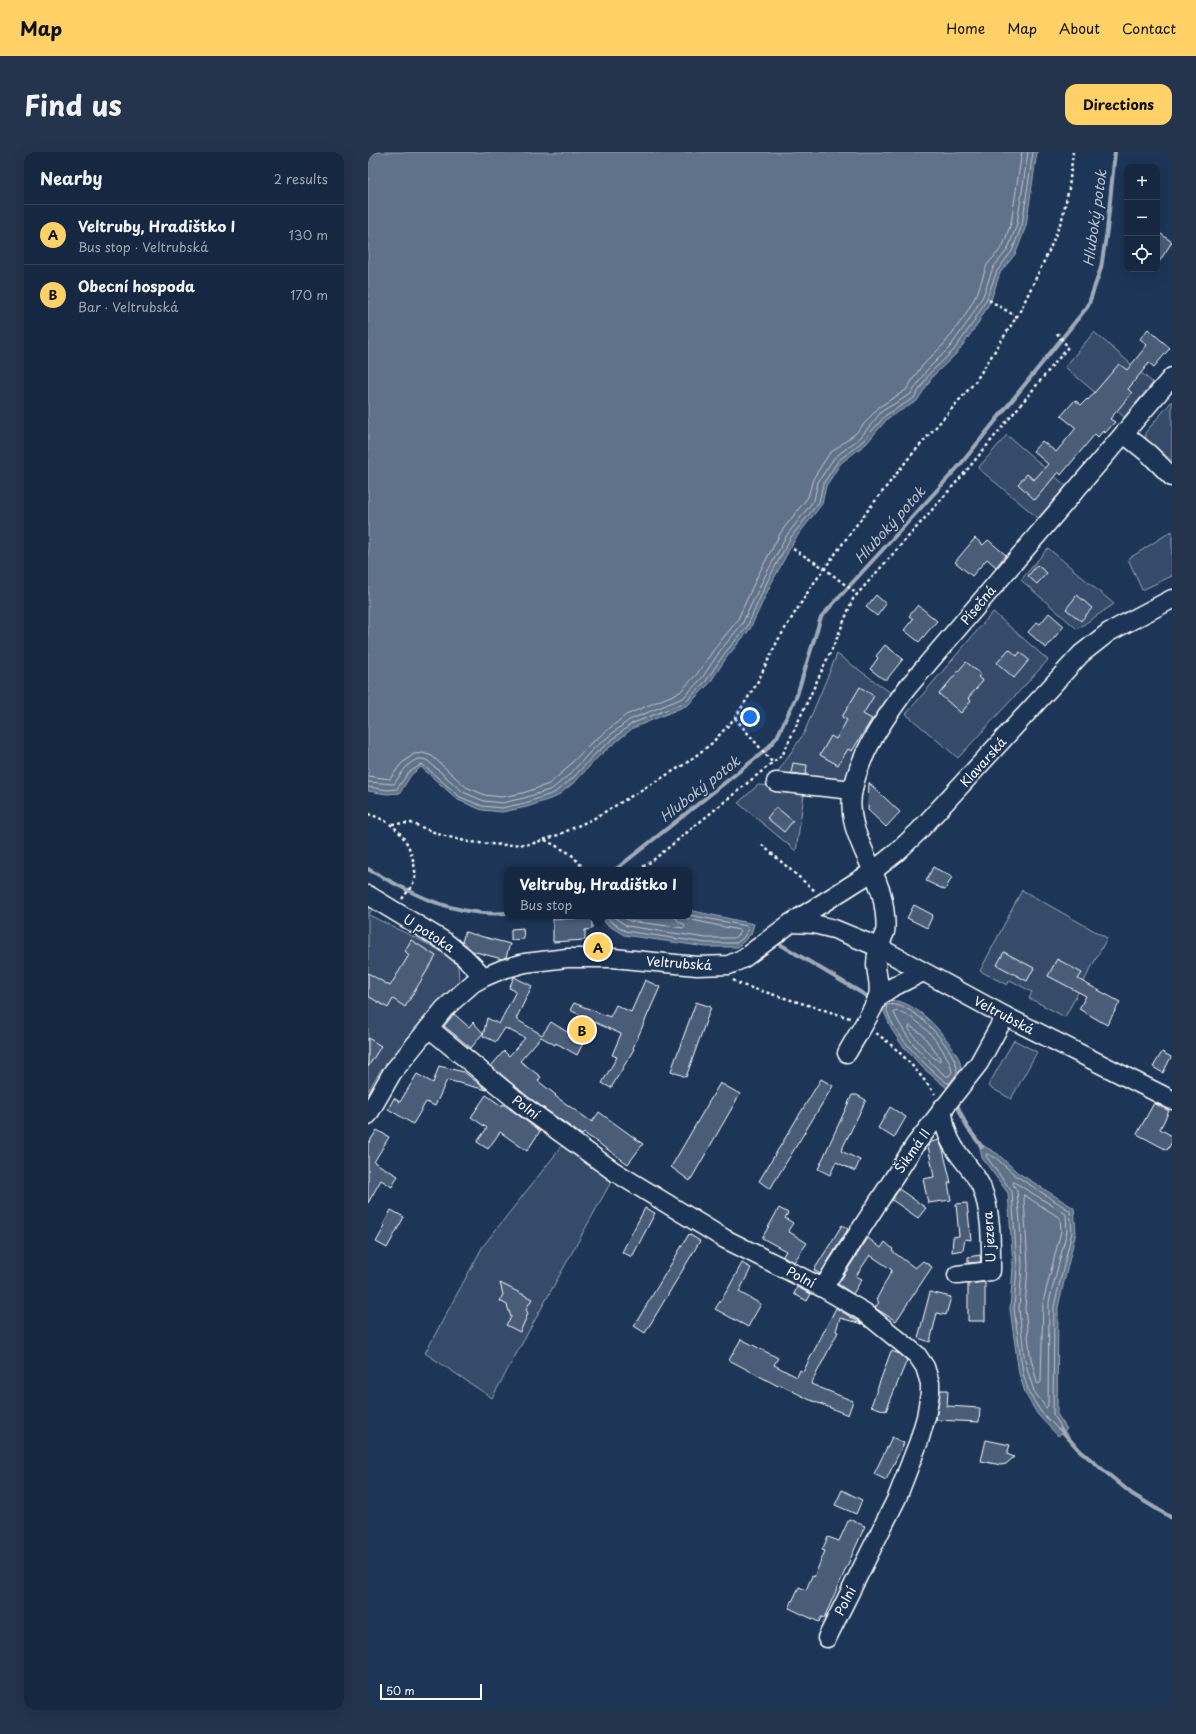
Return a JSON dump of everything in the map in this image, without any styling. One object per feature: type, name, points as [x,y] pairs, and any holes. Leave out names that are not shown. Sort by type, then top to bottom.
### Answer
[{"type":"street","name":"Písečná","points":[[878,947],[885,930],[880,887],[857,836],[851,812],[853,790],[859,768],[873,739],[884,719],[907,688],[1172,377]]},
{"type":"street","points":[[1124,434],[1149,454],[1172,476]]},
{"type":"street","name":"Klavarská","points":[[791,923],[872,872],[897,852],[919,831],[1082,654],[1109,632],[1172,599]]},
{"type":"street","points":[[776,782],[853,790]]},
{"type":"street","name":"U potoka","points":[[368,895],[444,941],[464,956],[484,977]]},
{"type":"street","name":"Veltrubská","points":[[368,1115],[392,1073],[444,1009],[459,994],[473,983],[484,977],[503,969],[525,963],[567,958],[613,958],[697,966],[729,965],[744,958],[791,923],[814,924],[834,929],[878,947],[1005,1016],[1172,1100]]},
{"type":"street","points":[[847,1053],[877,998],[879,982],[876,964],[878,947]]},
{"type":"street","points":[[877,998],[891,988],[923,972]]},
{"type":"street","name":"Šikmá II","points":[[823,1288],[915,1145],[942,1108],[979,1063],[1005,1016]]},
{"type":"street","name":"Polní","points":[[429,1028],[522,1105],[615,1172],[725,1239],[823,1288],[864,1312],[917,1355],[925,1367],[930,1383],[926,1417],[919,1441],[897,1498],[827,1638]]},
{"type":"street","name":"U jezera","points":[[942,1108],[947,1132],[957,1152],[970,1169],[980,1186],[987,1205],[990,1224],[991,1271],[957,1275]]},
{"type":"path","points":[[392,824],[411,823],[441,835],[469,842],[502,845],[531,844],[593,819],[685,764],[711,744],[735,718],[756,685],[778,640],[824,568],[904,465],[975,382],[1017,317],[1049,251],[1062,219],[1069,188],[1073,152]]},
{"type":"path","points":[[989,300],[1017,317]]},
{"type":"path","points":[[643,867],[652,861],[771,761],[783,754],[837,638],[853,599],[962,476],[1068,347],[1056,332]]},
{"type":"path","points":[[793,549],[824,568],[858,594]]},
{"type":"path","points":[[735,718],[771,761]]},
{"type":"path","points":[[368,814],[392,824],[405,840],[412,855],[415,876],[413,884],[403,898]]},
{"type":"path","points":[[544,840],[571,854],[582,867]]},
{"type":"path","points":[[762,846],[826,900]]},
{"type":"path","points":[[713,966],[742,985],[849,1017],[863,1023],[891,1044],[912,1063],[941,1102],[942,1108]]},
{"type":"shaded area","points":[[1094,332],[1153,383],[1124,417],[1065,367]]},
{"type":"shaded area","points":[[1172,401],[1172,461],[1146,439],[1145,433]]},
{"type":"shaded area","points":[[1007,435],[1066,486],[1038,518],[978,468]]},
{"type":"shaded area","points":[[1172,531],[1172,576],[1142,590],[1128,559]]},
{"type":"shaded area","points":[[1048,548],[1114,604],[1077,629],[1021,580]]},
{"type":"shaded area","points":[[993,612],[1048,660],[958,758],[906,714]]},
{"type":"shaded area","points":[[837,654],[891,693],[858,747],[845,783],[777,773],[804,733]]},
{"type":"shaded area","points":[[758,785],[805,788],[796,851],[738,803]]},
{"type":"shaded area","points":[[1022,890],[1107,938],[1065,1017],[1029,998],[1032,992],[1010,980],[1007,985],[980,971]]},
{"type":"shaded area","points":[[368,904],[373,907],[369,915],[446,953],[458,966],[459,980],[456,987],[386,1070],[382,1068],[368,1091]]},
{"type":"shaded area","points":[[1014,1040],[1037,1052],[1011,1099],[988,1086]]},
{"type":"shaded area","points":[[562,1146],[612,1180],[492,1398],[425,1353],[483,1246]]},
{"type":"water","points":[[368,152],[1037,152],[1026,226],[1016,253],[1000,273],[991,300],[977,325],[957,353],[933,376],[917,401],[888,418],[866,444],[841,463],[826,486],[822,504],[795,539],[771,584],[750,629],[727,657],[709,684],[688,705],[633,728],[599,756],[576,781],[556,797],[527,807],[502,812],[482,810],[458,800],[421,767],[411,775],[400,793],[387,794],[368,791]]},
{"type":"water","points":[[692,911],[754,924],[751,934],[738,947],[706,947],[624,935],[606,924],[603,919],[692,919]]},
{"type":"water","points":[[885,1000],[897,1001],[916,1009],[933,1024],[948,1042],[959,1059],[962,1075],[949,1090],[923,1068],[902,1045],[892,1030],[881,1005]]},
{"type":"water","points":[[979,1143],[998,1154],[1017,1172],[1074,1208],[1076,1232],[1058,1307],[1057,1414],[1067,1429],[1058,1436],[1038,1415],[1026,1395],[1019,1374],[1010,1309],[1013,1266],[1008,1193],[982,1158]]},
{"type":"building","points":[[1160,233],[1172,242],[1160,260]]},
{"type":"building","points":[[1148,329],[1170,348],[1154,367],[1149,363],[1128,389],[1132,393],[1110,419],[1115,422],[1105,433],[1103,431],[1098,437],[1095,434],[1061,475],[1058,472],[1035,500],[1018,484],[1027,474],[1034,480],[1048,464],[1033,451],[1042,441],[1056,452],[1076,428],[1061,416],[1075,400],[1081,405],[1087,399],[1088,400],[1119,364],[1127,370],[1147,345],[1140,339]]},
{"type":"building","points":[[975,538],[983,545],[988,540],[1006,555],[996,567],[987,559],[972,576],[955,562]]},
{"type":"building","points":[[1037,565],[1047,573],[1037,584],[1028,576]]},
{"type":"building","points":[[876,595],[886,604],[877,616],[866,607]]},
{"type":"building","points":[[1077,595],[1092,608],[1081,621],[1066,609]]},
{"type":"building","points":[[918,605],[937,621],[919,642],[904,630],[913,619],[909,616]]},
{"type":"building","points":[[1049,613],[1064,626],[1046,648],[1028,632],[1037,622],[1040,624]]},
{"type":"building","points":[[885,645],[903,659],[887,679],[883,679],[870,669],[878,658],[876,656]]},
{"type":"building","points":[[1009,649],[1017,656],[1020,652],[1029,660],[1014,678],[997,663]]},
{"type":"building","points":[[966,662],[981,674],[978,677],[983,681],[968,698],[971,701],[961,713],[939,694]]},
{"type":"building","points":[[860,687],[874,696],[863,714],[872,719],[852,751],[848,749],[838,765],[820,755],[831,736],[836,739],[847,720],[842,717]]},
{"type":"building","points":[[793,763],[807,765],[806,775],[791,773]]},
{"type":"building","points":[[869,783],[900,812],[886,827],[868,810]]},
{"type":"building","points":[[776,807],[793,821],[784,832],[767,818]]},
{"type":"building","points":[[933,867],[952,877],[945,890],[926,881]]},
{"type":"building","points":[[914,905],[933,915],[927,928],[907,918]]},
{"type":"building","points":[[553,919],[592,919],[592,929],[585,930],[585,940],[553,942]]},
{"type":"building","points":[[523,928],[524,939],[511,940],[511,929]]},
{"type":"building","points":[[465,932],[510,944],[506,957],[502,959],[472,951],[462,942]]},
{"type":"building","points":[[411,940],[436,956],[405,1007],[393,999],[388,1008],[368,996],[368,973],[390,986],[409,955],[405,951]]},
{"type":"building","points":[[1004,952],[1034,968],[1027,981],[997,965]]},
{"type":"building","points":[[1057,959],[1082,973],[1078,979],[1120,1002],[1107,1025],[1079,1009],[1086,996],[1048,976]]},
{"type":"building","points":[[514,977],[532,986],[516,1019],[542,1035],[551,1022],[572,1035],[582,1016],[570,1010],[574,1003],[610,1017],[616,1005],[631,1012],[645,980],[660,987],[633,1048],[634,1049],[611,1088],[602,1083],[617,1057],[612,1055],[621,1034],[594,1022],[577,1055],[556,1043],[555,1045],[541,1037],[520,1061],[541,1077],[538,1081],[556,1095],[555,1096],[592,1122],[599,1112],[643,1144],[628,1164],[584,1133],[582,1135],[528,1097],[491,1066],[504,1051],[509,1056],[525,1038],[505,1028],[496,1042],[483,1036],[487,1018],[499,1024],[516,991],[509,988]]},
{"type":"building","points":[[696,1002],[711,1007],[686,1077],[671,1071]]},
{"type":"building","points":[[454,1014],[469,1027],[473,1022],[483,1033],[471,1048],[444,1026]]},
{"type":"building","points":[[368,1038],[381,1046],[368,1067]]},
{"type":"building","points":[[1162,1052],[1171,1057],[1163,1073],[1153,1067]]},
{"type":"building","points":[[439,1066],[464,1072],[487,1090],[447,1080],[435,1106],[426,1102],[413,1124],[388,1109],[394,1098],[400,1102],[417,1074],[433,1083]]},
{"type":"building","points":[[821,1079],[833,1086],[770,1189],[759,1181]]},
{"type":"building","points":[[720,1083],[740,1094],[690,1181],[671,1167]]},
{"type":"building","points":[[486,1095],[502,1106],[503,1104],[540,1131],[527,1151],[500,1132],[488,1149],[477,1142],[487,1128],[471,1117]]},
{"type":"building","points":[[852,1095],[857,1095],[866,1100],[841,1151],[860,1160],[855,1171],[836,1162],[830,1175],[818,1169]]},
{"type":"building","points":[[1154,1103],[1169,1111],[1160,1129],[1172,1136],[1172,1142],[1167,1150],[1137,1134]]},
{"type":"building","points":[[890,1107],[906,1117],[894,1138],[878,1128]]},
{"type":"building","points":[[377,1130],[389,1137],[374,1162],[398,1176],[392,1187],[381,1180],[368,1203],[368,1144]]},
{"type":"building","points":[[939,1140],[951,1183],[948,1183],[951,1200],[928,1203],[923,1179],[934,1177],[928,1146],[931,1142]]},
{"type":"building","points":[[899,1189],[926,1208],[918,1218],[892,1200]]},
{"type":"building","points":[[967,1203],[971,1240],[965,1239],[963,1250],[952,1252],[953,1237],[959,1236],[956,1204]]},
{"type":"building","points":[[645,1208],[655,1213],[632,1257],[622,1252]]},
{"type":"building","points":[[779,1208],[788,1213],[785,1218],[793,1223],[788,1231],[807,1243],[794,1262],[783,1256],[786,1251],[762,1238]]},
{"type":"building","points":[[391,1210],[404,1217],[387,1248],[376,1242],[385,1226],[383,1225]]},
{"type":"building","points":[[842,1225],[848,1229],[820,1274],[814,1270]]},
{"type":"building","points":[[689,1234],[700,1241],[645,1333],[634,1326]]},
{"type":"building","points":[[868,1238],[881,1248],[885,1242],[893,1249],[892,1251],[915,1268],[923,1261],[932,1267],[896,1321],[875,1308],[879,1302],[876,1300],[892,1270],[870,1255],[856,1276],[862,1279],[853,1294],[838,1284]]},
{"type":"building","points":[[980,1255],[981,1262],[968,1263],[968,1257]]},
{"type":"building","points":[[742,1263],[751,1268],[739,1292],[761,1304],[748,1327],[715,1309]]},
{"type":"building","points":[[985,1282],[985,1321],[968,1321],[968,1284]]},
{"type":"building","points":[[500,1283],[532,1299],[526,1309],[528,1314],[520,1332],[506,1325],[511,1317],[507,1305],[500,1301],[503,1294]]},
{"type":"building","points":[[797,1287],[811,1294],[807,1301],[794,1294]]},
{"type":"building","points":[[930,1292],[951,1297],[946,1315],[937,1313],[930,1342],[918,1338]]},
{"type":"building","points":[[836,1308],[862,1324],[840,1318],[836,1331],[838,1332],[811,1384],[853,1401],[848,1415],[808,1399],[779,1384],[778,1386],[729,1360],[741,1339],[778,1358],[774,1365],[797,1377],[800,1370],[803,1372]]},
{"type":"building","points":[[891,1351],[900,1354],[907,1360],[886,1411],[871,1406]]},
{"type":"building","points":[[940,1390],[948,1390],[947,1406],[980,1408],[979,1422],[936,1420]]},
{"type":"building","points":[[892,1437],[904,1443],[886,1480],[874,1474]]},
{"type":"building","points":[[986,1440],[1010,1445],[1007,1454],[1014,1457],[1006,1464],[1001,1465],[981,1461]]},
{"type":"building","points":[[842,1490],[862,1500],[856,1514],[835,1505]]},
{"type":"building","points":[[849,1519],[865,1526],[824,1618],[821,1617],[819,1622],[789,1608],[799,1587],[806,1590],[812,1576],[814,1577],[825,1551],[822,1550],[828,1537],[839,1541]]},
{"type":"waterway","name":"Hluboký potok","points":[[619,867],[766,750],[777,737],[797,695],[821,617],[960,465],[1088,306],[1101,268],[1107,230],[1115,152]]},
{"type":"waterway","name":"Hluboký potok","points":[[368,869],[401,887],[434,902],[469,911],[504,913]]},
{"type":"waterway","points":[[778,943],[870,998]]},
{"type":"waterway","points":[[957,1105],[967,1127],[982,1147]]},
{"type":"waterway","points":[[1061,1430],[1078,1449],[1132,1494],[1172,1518]]},
{"type":"place","name":"Veltruby, Hradištko I","points":[[598,947]]},
{"type":"place","name":"Obecní hospoda","points":[[582,1030]]}]
